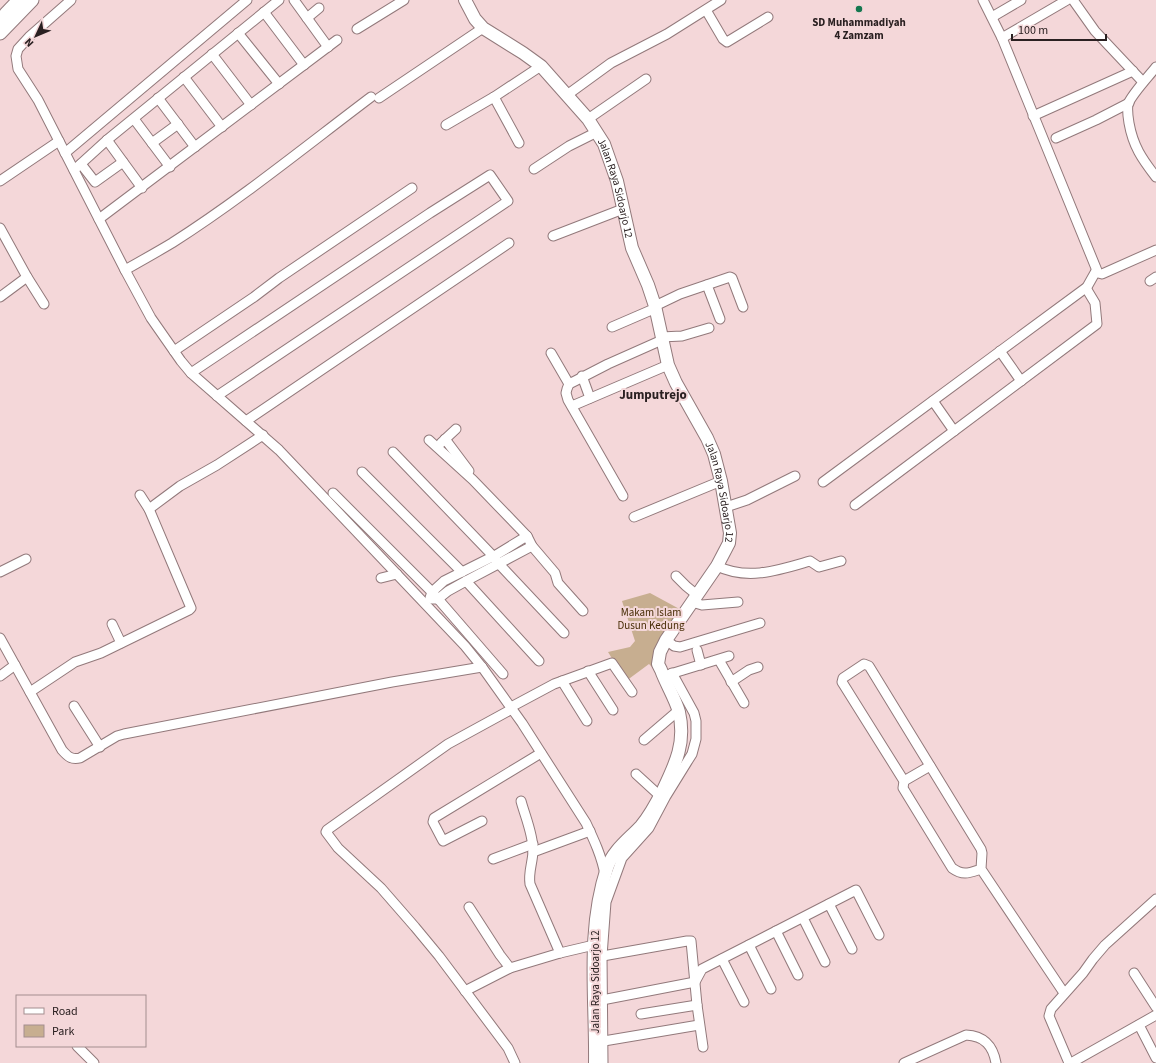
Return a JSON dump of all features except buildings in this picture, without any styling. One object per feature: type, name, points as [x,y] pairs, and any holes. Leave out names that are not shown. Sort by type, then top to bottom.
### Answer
[{"type":"highway","points":[[0,20],[19,0]]},
{"type":"highway","points":[[0,33],[32,0]]},
{"type":"main road","name":"Jalan Raya Sidoarjo 12","points":[[465,0],[475,19],[483,28],[523,53],[571,92],[604,144],[617,181],[632,248],[648,285],[659,305],[668,366],[712,447],[729,506],[730,538],[720,567],[669,643],[660,652],[658,661],[668,675],[681,724],[681,744],[676,764],[660,796],[634,839],[616,853],[608,866],[605,876],[597,914],[594,945],[598,957],[600,1042],[595,1063]]},
{"type":"street","points":[[71,0],[29,37],[18,49],[16,56],[18,68],[38,100],[58,140],[66,153],[78,167],[96,182],[123,162]]},
{"type":"street","points":[[66,153],[247,0]]},
{"type":"street","points":[[78,167],[107,140],[279,0]]},
{"type":"street","points":[[294,0],[328,47]]},
{"type":"street","points":[[358,29],[404,0]]},
{"type":"street","points":[[571,92],[611,63],[666,34],[721,0]]},
{"type":"street","points":[[983,0],[1005,36],[1033,116],[1096,271],[1099,274],[1102,274],[1156,250]]},
{"type":"street","points":[[992,17],[1021,0]]},
{"type":"street","points":[[1005,36],[1073,1],[1095,31],[1143,82]]},
{"type":"street","points":[[307,18],[319,8]]},
{"type":"street","points":[[706,10],[727,42],[768,17]]},
{"type":"street","points":[[264,12],[304,65]]},
{"type":"street","points":[[125,270],[194,228],[375,98],[483,28]]},
{"type":"street","points":[[238,33],[279,84]]},
{"type":"street","points":[[99,219],[337,40]]},
{"type":"street","points":[[212,54],[251,105]]},
{"type":"street","points":[[446,125],[494,97],[540,66]]},
{"type":"street","points":[[1056,138],[1096,120],[1129,102],[1156,67]]},
{"type":"street","points":[[1033,116],[1133,71]]},
{"type":"street","points":[[184,77],[222,127]]},
{"type":"street","points":[[588,119],[646,79]]},
{"type":"street","points":[[494,97],[519,143]]},
{"type":"street","points":[[158,98],[195,147]]},
{"type":"street","points":[[1129,102],[1128,112],[1133,142],[1143,160],[1156,177]]},
{"type":"street","points":[[134,119],[170,167]]},
{"type":"street","points":[[152,144],[178,124]]},
{"type":"street","points":[[534,169],[569,146],[597,132]]},
{"type":"street","points":[[0,181],[58,140]]},
{"type":"street","points":[[107,140],[142,188]]},
{"type":"street","points":[[78,167],[99,219],[125,270],[151,318],[174,351],[191,373],[263,435],[303,474],[397,574],[431,599],[512,708],[590,831],[603,864],[605,876]]},
{"type":"street","points":[[191,373],[423,217],[490,175],[508,201],[217,396]]},
{"type":"street","points":[[174,351],[412,188]]},
{"type":"street","points":[[553,236],[623,209]]},
{"type":"street","points":[[0,228],[44,304]]},
{"type":"street","points":[[246,421],[509,243]]},
{"type":"street","points":[[823,482],[1086,288],[1090,284],[1096,271]]},
{"type":"street","points":[[0,297],[27,277]]},
{"type":"street","points":[[612,326],[707,285],[731,277],[743,307]]},
{"type":"street","points":[[707,285],[720,319]]},
{"type":"street","points":[[855,505],[1097,324],[1095,303],[1086,288]]},
{"type":"street","points":[[623,496],[572,406],[566,393],[569,384],[582,376],[664,337],[682,336],[709,328]]},
{"type":"street","points":[[1000,351],[1021,381]]},
{"type":"street","points":[[552,353],[569,384]]},
{"type":"street","points":[[572,406],[668,366]]},
{"type":"street","points":[[582,376],[590,398]]},
{"type":"street","points":[[933,400],[954,431]]},
{"type":"street","points":[[436,446],[456,429]]},
{"type":"street","points":[[149,509],[180,486],[217,465],[263,435]]},
{"type":"street","points":[[445,439],[469,470],[473,480]]},
{"type":"street","points":[[429,440],[473,480],[527,536],[532,546],[555,573],[558,583],[583,611]]},
{"type":"street","points":[[393,452],[493,556],[564,634]]},
{"type":"street","points":[[362,472],[462,572]]},
{"type":"street","points":[[729,506],[746,500],[795,476]]},
{"type":"street","points":[[634,517],[721,481]]},
{"type":"street","points":[[333,493],[503,674]]},
{"type":"street","points":[[30,692],[75,662],[101,653],[158,626],[191,608],[149,509],[140,495]]},
{"type":"street","points":[[431,599],[444,581],[493,556],[527,536]]},
{"type":"street","points":[[431,599],[532,546]]},
{"type":"street","points":[[0,572],[26,559]]},
{"type":"street","points":[[720,567],[747,574],[774,572],[810,561],[818,567],[841,561]]},
{"type":"street","points":[[381,578],[397,574]]},
{"type":"street","points":[[676,576],[686,586],[696,602],[738,602]]},
{"type":"street","points":[[466,581],[539,661]]},
{"type":"street","points":[[669,643],[680,647],[760,623]]},
{"type":"street","points":[[112,624],[121,643]]},
{"type":"street","points":[[0,638],[62,750],[72,759],[80,758],[117,736],[138,730],[482,666]]},
{"type":"street","points":[[697,650],[701,665]]},
{"type":"street","points":[[603,1063],[600,1042],[602,1000],[598,957],[606,902],[622,858],[634,839],[649,828],[666,796],[692,754],[696,739],[696,721],[694,713],[668,675],[729,656]]},
{"type":"street","points":[[719,660],[744,703]]},
{"type":"street","points":[[516,1063],[508,1048],[465,992],[440,956],[381,888],[338,848],[326,832],[361,805],[448,744],[562,681],[612,663],[632,692]]},
{"type":"street","points":[[981,869],[964,874],[957,872],[952,868],[903,788],[904,781],[842,682],[843,678],[864,664],[869,666],[981,849],[981,869],[1064,993]]},
{"type":"street","points":[[0,676],[15,665]]},
{"type":"street","points":[[731,682],[749,670],[758,667]]},
{"type":"street","points":[[588,671],[613,710]]},
{"type":"street","points":[[562,681],[587,721]]},
{"type":"street","points":[[74,706],[100,747]]},
{"type":"street","points":[[644,740],[678,710]]},
{"type":"street","points":[[482,821],[443,841],[433,820],[541,753]]},
{"type":"street","points":[[904,781],[930,766]]},
{"type":"street","points":[[636,774],[660,796]]},
{"type":"street","points":[[521,801],[533,848],[529,876],[530,884],[560,953]]},
{"type":"street","points":[[492,859],[590,831]]},
{"type":"street","points":[[695,982],[702,969],[856,890],[879,935]]},
{"type":"street","points":[[1156,899],[1105,945],[1083,973],[1051,1009],[1049,1016],[1070,1063],[1156,1015]]},
{"type":"street","points":[[829,904],[852,949]]},
{"type":"street","points":[[469,908],[510,968]]},
{"type":"street","points":[[803,918],[825,962]]},
{"type":"street","points":[[776,932],[798,975]]},
{"type":"street","points":[[598,957],[689,941],[692,943],[702,1047]]},
{"type":"street","points":[[465,992],[510,968],[560,953],[594,945]]},
{"type":"street","points":[[749,945],[771,989]]},
{"type":"street","points":[[722,959],[744,1002]]},
{"type":"street","points":[[1134,973],[1156,1007]]},
{"type":"street","points":[[602,1000],[695,982]]},
{"type":"street","points":[[641,1014],[697,1005]]},
{"type":"street","points":[[600,1042],[699,1025]]},
{"type":"street","points":[[1139,1025],[1156,1058]]},
{"type":"street","points":[[904,1063],[966,1035],[976,1036],[985,1040],[994,1053],[996,1063]]},
{"type":"street","points":[[78,1047],[94,1063]]},
{"type":"green space","name":"Makam Islam Dusun Kedung","points":[[650,593],[685,612],[655,670],[649,664],[626,681],[608,652],[630,647],[635,641],[622,601]]},
{"type":"place","name":"SD Muhammadiyah 4 Zamzam","points":[[859,9]]},
{"type":"district","name":"Jumputrejo","points":[[653,394]]}]
